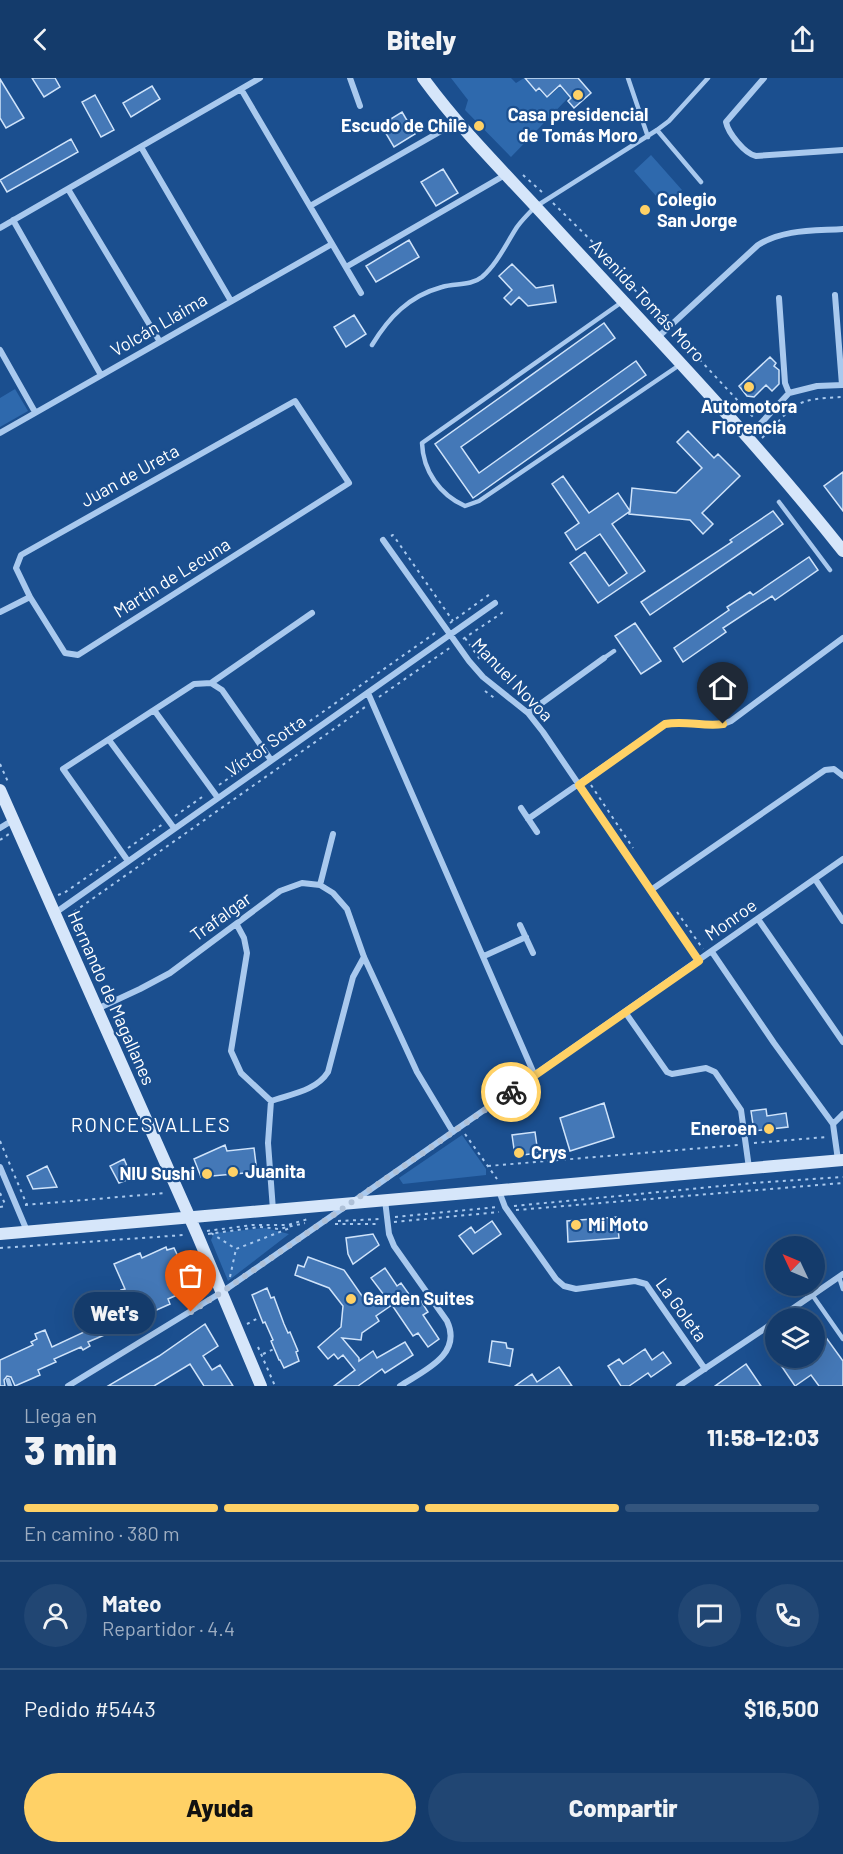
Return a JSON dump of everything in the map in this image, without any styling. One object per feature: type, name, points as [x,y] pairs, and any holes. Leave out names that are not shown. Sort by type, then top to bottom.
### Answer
[{"type":"main road","name":"Avenida Tomás Moro","points":[[423,78],[456,122],[748,437],[843,551]]},
{"type":"main road","name":"Hernando de Magallanes","points":[[0,790],[96,1010],[195,1217],[206,1233],[261,1386]]},
{"type":"main road","points":[[0,1234],[841,1160]]},
{"type":"street","points":[[0,228],[260,78]]},
{"type":"street","points":[[350,78],[360,106]]},
{"type":"street","points":[[764,78],[726,122],[748,154],[756,156],[843,150]]},
{"type":"street","points":[[241,89],[361,292]]},
{"type":"street","points":[[310,206],[456,122]]},
{"type":"street","points":[[141,147],[231,301]]},
{"type":"street","points":[[346,267],[505,175]]},
{"type":"street","points":[[68,189],[160,342]]},
{"type":"street","points":[[12,220],[101,375]]},
{"type":"street","points":[[657,338],[758,245],[787,233],[843,229]]},
{"type":"street","name":"Volcán Llaima","points":[[0,432],[332,244]]},
{"type":"street","points":[[748,437],[789,393],[816,386],[842,385],[835,295]]},
{"type":"street","points":[[779,298],[784,383],[789,393]]},
{"type":"street","points":[[0,350],[35,412]]},
{"type":"street","name":"Martín de Lecuna","points":[[30,597],[62,650],[69,655],[78,655],[349,483],[295,401]]},
{"type":"street","name":"Juan de Ureta","points":[[30,597],[16,568],[18,559],[24,552],[295,401]]},
{"type":"street","name":"Manuel Novoa","points":[[383,540],[456,644],[483,677],[528,713],[699,961]]},
{"type":"street","points":[[0,612],[30,597]]},
{"type":"street","name":"Víctor Sotta","points":[[54,914],[495,603]]},
{"type":"street","points":[[211,683],[312,613]]},
{"type":"street","points":[[528,819],[665,724],[688,722],[714,726],[730,721],[843,638]]},
{"type":"street","points":[[528,713],[604,658]]},
{"type":"street","points":[[128,861],[63,769],[194,684],[206,682],[222,690],[271,760]]},
{"type":"street","points":[[368,693],[535,1076]]},
{"type":"street","points":[[154,710],[218,798]]},
{"type":"street","points":[[109,740],[174,828]]},
{"type":"street","points":[[651,890],[825,770],[834,769],[843,777]]},
{"type":"street","points":[[521,808],[537,832]]},
{"type":"street","points":[[0,828],[13,819]]},
{"type":"street","points":[[333,834],[320,885],[333,892],[343,903],[364,957],[417,1072],[453,1132]]},
{"type":"street","name":"Monroe","points":[[68,1386],[225,1287],[351,1203],[843,859]]},
{"type":"street","points":[[815,879],[843,921]]},
{"type":"street","name":"Trafalgar","points":[[96,1010],[170,973],[286,888],[302,884],[320,885]]},
{"type":"street","points":[[758,919],[843,1042]]},
{"type":"street","points":[[237,925],[244,938],[247,953],[231,1051],[241,1072],[257,1090],[271,1101]]},
{"type":"street","points":[[520,925],[533,953]]},
{"type":"street","points":[[484,956],[526,938]]},
{"type":"street","points":[[712,952],[787,1062],[833,1124],[841,1160]]},
{"type":"street","points":[[271,1101],[309,1089],[324,1080],[332,1062],[353,977],[364,957]]},
{"type":"street","points":[[625,1012],[667,1072],[672,1074],[706,1068],[715,1072],[741,1110],[749,1168]]},
{"type":"street","points":[[271,1101],[268,1143],[273,1210]]},
{"type":"street","points":[[833,1124],[843,1114]]},
{"type":"street","points":[[0,1167],[27,1231]]},
{"type":"street","name":"La Goleta","points":[[502,1190],[507,1209],[556,1279],[564,1286],[576,1289],[635,1281],[646,1284],[705,1369]]},
{"type":"street","points":[[385,1200],[394,1246],[447,1321],[451,1333],[450,1346],[443,1356],[400,1386]]},
{"type":"street","points":[[825,1287],[841,1275]]},
{"type":"street","points":[[795,1308],[813,1296]]},
{"type":"street","points":[[679,1386],[765,1328]]},
{"type":"lane","points":[[628,78],[648,136]]},
{"type":"lane","points":[[372,345],[385,323],[405,305],[441,287],[471,283],[480,278],[491,267],[521,222],[535,207],[657,130],[669,121],[708,78]]},
{"type":"lane","points":[[657,130],[701,182]]},
{"type":"lane","points":[[623,301],[422,444],[428,472],[450,500],[465,506],[479,501],[681,364]]},
{"type":"lane","points":[[779,502],[830,570]]},
{"type":"lane","points":[[604,658],[614,651]]},
{"type":"lane","points":[[841,1275],[843,1289]]},
{"type":"lane","points":[[813,1296],[843,1339]]},
{"type":"lane","points":[[8,1380],[10,1386]]},
{"type":"path","points":[[523,175],[616,265],[616,270],[760,424]]},
{"type":"path","points":[[767,433],[785,413],[796,405],[814,398],[843,397]]},
{"type":"path","points":[[57,895],[64,893],[490,594],[502,613],[67,916]]},
{"type":"path","points":[[0,840],[9,834]]},
{"type":"path","points":[[460,1127],[502,1190]]},
{"type":"path","points":[[488,1166],[835,1136]]},
{"type":"path","points":[[0,1141],[27,1205]]},
{"type":"path","points":[[0,1248],[260,1227],[279,1229],[322,1221],[397,1221],[753,1183],[843,1177]]},
{"type":"path","points":[[206,1233],[252,1225],[288,1225],[311,1219],[340,1225],[507,1209],[843,1183]]},
{"type":"path","points":[[0,1193],[6,1206]]},
{"type":"path","points":[[16,1205],[166,1193]]},
{"type":"path","points":[[195,1217],[206,1233],[237,1248],[303,1223]]},
{"type":"path","points":[[225,1287],[237,1248]]},
{"type":"path","points":[[246,1324],[260,1317]]},
{"type":"path","points":[[262,1354],[274,1349]]},
{"type":"shaded area","points":[[451,78],[511,78],[516,83],[524,78],[536,92],[539,90],[547,98],[560,87],[569,97],[511,157],[465,110],[468,100]]},
{"type":"shaded area","points":[[651,155],[682,190],[664,205],[634,171]]},
{"type":"shaded area","points":[[15,389],[28,411],[0,427],[0,398]]},
{"type":"shaded area","points":[[462,1135],[486,1169],[486,1175],[403,1184],[399,1178]]},
{"type":"shaded area","points":[[265,1228],[289,1234],[228,1281],[211,1240],[214,1233]]},
{"type":"building","points":[[32,78],[55,78],[60,87],[44,97]]},
{"type":"building","name":"Casa presidencial de Tomás Moro","points":[[525,78],[578,78],[591,93],[574,108],[568,101],[571,98],[560,85],[547,97],[539,88],[536,91]]},
{"type":"building","points":[[0,79],[24,118],[6,128],[0,118]]},
{"type":"building","points":[[152,86],[160,99],[131,117],[123,103]]},
{"type":"building","points":[[95,95],[114,130],[101,137],[82,102]]},
{"type":"building","points":[[402,112],[415,134],[394,147],[381,125]]},
{"type":"building","points":[[71,139],[78,152],[7,192],[0,180]]},
{"type":"building","points":[[443,169],[458,193],[436,206],[421,182]]},
{"type":"building","points":[[409,240],[419,257],[376,282],[366,266]]},
{"type":"building","points":[[512,264],[536,288],[553,285],[556,302],[528,306],[519,297],[511,305],[504,298],[512,290],[499,276]]},
{"type":"building","points":[[354,315],[366,334],[346,347],[334,327]]},
{"type":"building","points":[[604,323],[615,338],[461,447],[479,473],[636,361],[646,375],[473,498],[435,444]]},
{"type":"building","points":[[770,357],[776,363],[774,366],[779,370],[779,384],[772,391],[766,385],[754,397],[747,396],[739,386]]},
{"type":"building","points":[[688,431],[714,458],[718,454],[740,476],[702,513],[713,524],[703,534],[690,520],[629,514],[629,512],[612,524],[645,571],[598,603],[570,563],[585,552],[609,586],[627,573],[600,534],[576,550],[565,533],[579,523],[552,484],[563,476],[589,513],[618,493],[630,511],[632,488],[676,493],[702,468],[677,442]]},
{"type":"building","points":[[843,472],[843,511],[824,486]]},
{"type":"building","points":[[773,511],[783,524],[650,615],[641,602],[732,542],[730,540]]},
{"type":"building","points":[[809,557],[818,570],[775,600],[772,596],[723,628],[726,632],[683,662],[674,648],[729,610],[727,607],[750,592],[753,595]]},
{"type":"building","points":[[635,623],[661,661],[641,674],[615,636]]},
{"type":"building","points":[[604,1103],[614,1137],[570,1151],[560,1118]]},
{"type":"building","points":[[766,1109],[767,1116],[786,1113],[788,1127],[754,1131],[751,1111]]},
{"type":"building","points":[[535,1132],[538,1153],[515,1156],[512,1135]]},
{"type":"building","points":[[225,1145],[227,1151],[254,1148],[257,1172],[201,1177],[194,1159]]},
{"type":"building","points":[[124,1159],[132,1178],[119,1183],[110,1166]]},
{"type":"building","points":[[47,1166],[57,1187],[33,1189],[27,1176]]},
{"type":"building","points":[[617,1217],[619,1238],[568,1242],[567,1221]]},
{"type":"building","points":[[492,1221],[501,1234],[473,1254],[459,1236],[471,1227],[475,1233]]},
{"type":"building","points":[[373,1234],[379,1245],[353,1264],[348,1254],[346,1238]]},
{"type":"building","points":[[166,1247],[167,1250],[174,1248],[193,1288],[168,1299],[170,1304],[124,1326],[125,1328],[88,1342],[90,1346],[83,1350],[81,1347],[54,1359],[56,1362],[38,1370],[40,1375],[15,1386],[11,1377],[7,1376],[4,1380],[5,1386],[0,1386],[0,1360],[33,1345],[31,1342],[37,1339],[35,1334],[45,1330],[52,1347],[95,1327],[90,1316],[126,1301],[121,1290],[125,1289],[114,1264],[140,1253],[142,1258]]},
{"type":"building","points":[[308,1257],[344,1270],[369,1306],[384,1295],[371,1278],[385,1268],[397,1286],[401,1283],[416,1304],[421,1301],[428,1312],[423,1315],[439,1339],[428,1347],[418,1333],[413,1336],[392,1305],[376,1316],[379,1321],[362,1333],[361,1340],[342,1338],[359,1361],[373,1351],[377,1358],[405,1342],[413,1355],[385,1373],[382,1369],[358,1386],[334,1386],[355,1370],[343,1355],[338,1359],[334,1354],[328,1359],[318,1347],[341,1327],[343,1306],[329,1288],[295,1275],[298,1265],[304,1267]]},
{"type":"building","points":[[267,1288],[271,1298],[274,1297],[288,1333],[290,1332],[298,1351],[296,1352],[299,1361],[284,1368],[252,1295]]},
{"type":"building","points":[[205,1324],[218,1346],[203,1356],[212,1370],[220,1365],[233,1386],[204,1386],[190,1364],[154,1386],[108,1386],[159,1356]]},
{"type":"building","points":[[825,1336],[843,1361],[843,1386],[819,1386],[811,1375],[795,1386],[783,1368],[825,1368]]},
{"type":"building","points":[[492,1341],[506,1343],[507,1348],[513,1349],[510,1366],[489,1362]]},
{"type":"building","points":[[645,1349],[652,1360],[663,1352],[671,1363],[651,1377],[648,1373],[629,1386],[621,1386],[608,1366],[619,1359],[623,1364]]},
{"type":"building","points":[[746,1364],[761,1386],[715,1386]]},
{"type":"building","points":[[559,1367],[572,1386],[515,1386],[532,1374],[537,1382]]},
{"type":"way so far","points":[[191,1312],[511,1092]]},
{"type":"place","name":"Casa presidencial de Tomás Moro","points":[[578,95]]},
{"type":"place","name":"Escudo de Chile","points":[[479,126]]},
{"type":"place","name":"Colegio San Jorge","points":[[645,210]]},
{"type":"place","name":"Automotora Florencia","points":[[749,387]]},
{"type":"place","name":"Eneroen","points":[[769,1129]]},
{"type":"place","name":"Crys","points":[[519,1153]]},
{"type":"place","name":"Juanita","points":[[233,1172]]},
{"type":"place","name":"NIU Sushi","points":[[207,1174]]},
{"type":"place","name":"Mi Moto","points":[[576,1225]]},
{"type":"place","name":"Garden Suites","points":[[351,1299]]},
{"type":"place","name":"Wet's","points":[[191,1312]]},
{"type":"district","name":"RONCESVALLES","points":[[151,1125]]},
{"type":"route","points":[[511,1092],[699,961],[579,785],[665,724],[676,722],[714,726],[723,724]]}]
